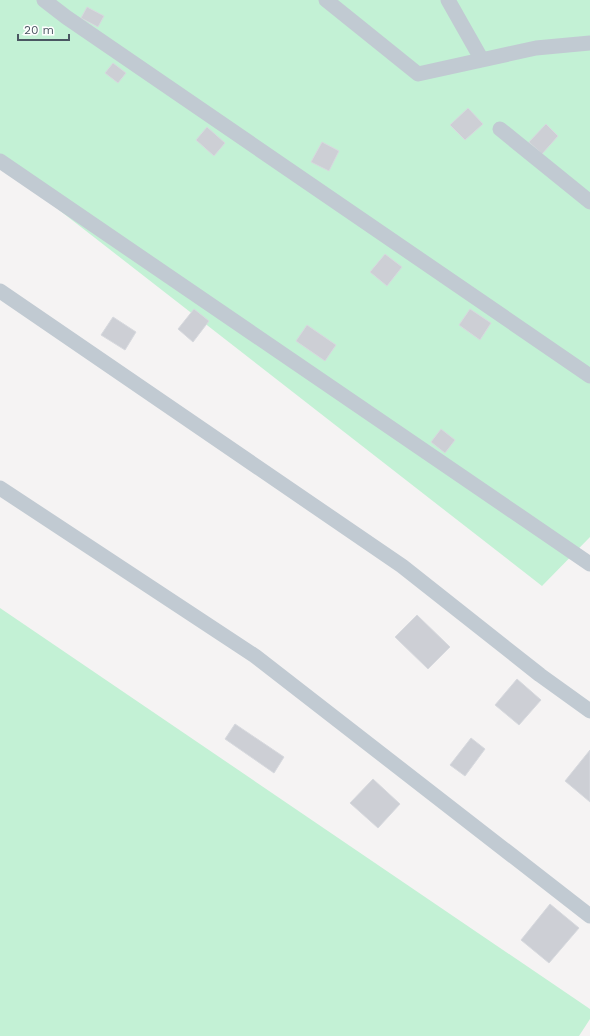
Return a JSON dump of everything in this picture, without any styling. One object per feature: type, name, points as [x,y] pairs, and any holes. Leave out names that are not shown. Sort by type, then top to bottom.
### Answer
[{"type":"street","points":[[44,0],[590,376]]},
{"type":"street","points":[[326,0],[418,74],[536,48],[590,43]]},
{"type":"street","points":[[448,0],[482,60]]},
{"type":"street","points":[[500,129],[590,202]]},
{"type":"street","points":[[0,161],[590,564]]},
{"type":"street","points":[[0,291],[402,566],[540,675],[590,711]]},
{"type":"street","points":[[0,488],[255,656],[590,916]]},
{"type":"green space","points":[[0,0],[590,0],[590,537],[542,586],[0,164]]},
{"type":"green space","points":[[0,608],[590,1009],[590,1019],[579,1036],[0,1036]]},
{"type":"building","points":[[87,7],[104,16],[98,27],[81,18]]},
{"type":"building","points":[[113,63],[126,73],[118,83],[105,73]]},
{"type":"building","points":[[468,108],[483,124],[465,140],[450,125]]},
{"type":"building","points":[[546,124],[558,136],[542,154],[529,142]]},
{"type":"building","points":[[207,127],[225,143],[214,156],[196,140]]},
{"type":"building","points":[[322,142],[339,151],[329,171],[311,162]]},
{"type":"building","points":[[385,254],[402,267],[387,286],[370,272]]},
{"type":"building","points":[[194,309],[209,321],[193,342],[178,329]]},
{"type":"building","points":[[470,309],[491,323],[480,340],[459,325]]},
{"type":"building","points":[[113,317],[136,332],[125,350],[101,335]]},
{"type":"building","points":[[307,325],[336,345],[325,361],[296,341]]},
{"type":"building","points":[[441,429],[455,440],[445,453],[431,442]]},
{"type":"building","points":[[417,615],[450,647],[428,669],[395,637]]},
{"type":"building","points":[[517,679],[541,700],[519,725],[495,705]]},
{"type":"building","points":[[235,724],[284,757],[274,773],[225,739]]},
{"type":"building","points":[[471,738],[485,749],[465,776],[450,765]]},
{"type":"building","points":[[590,750],[590,802],[565,781]]},
{"type":"building","points":[[373,779],[400,804],[378,828],[350,803]]},
{"type":"building","points":[[550,904],[579,928],[549,963],[521,940]]}]
